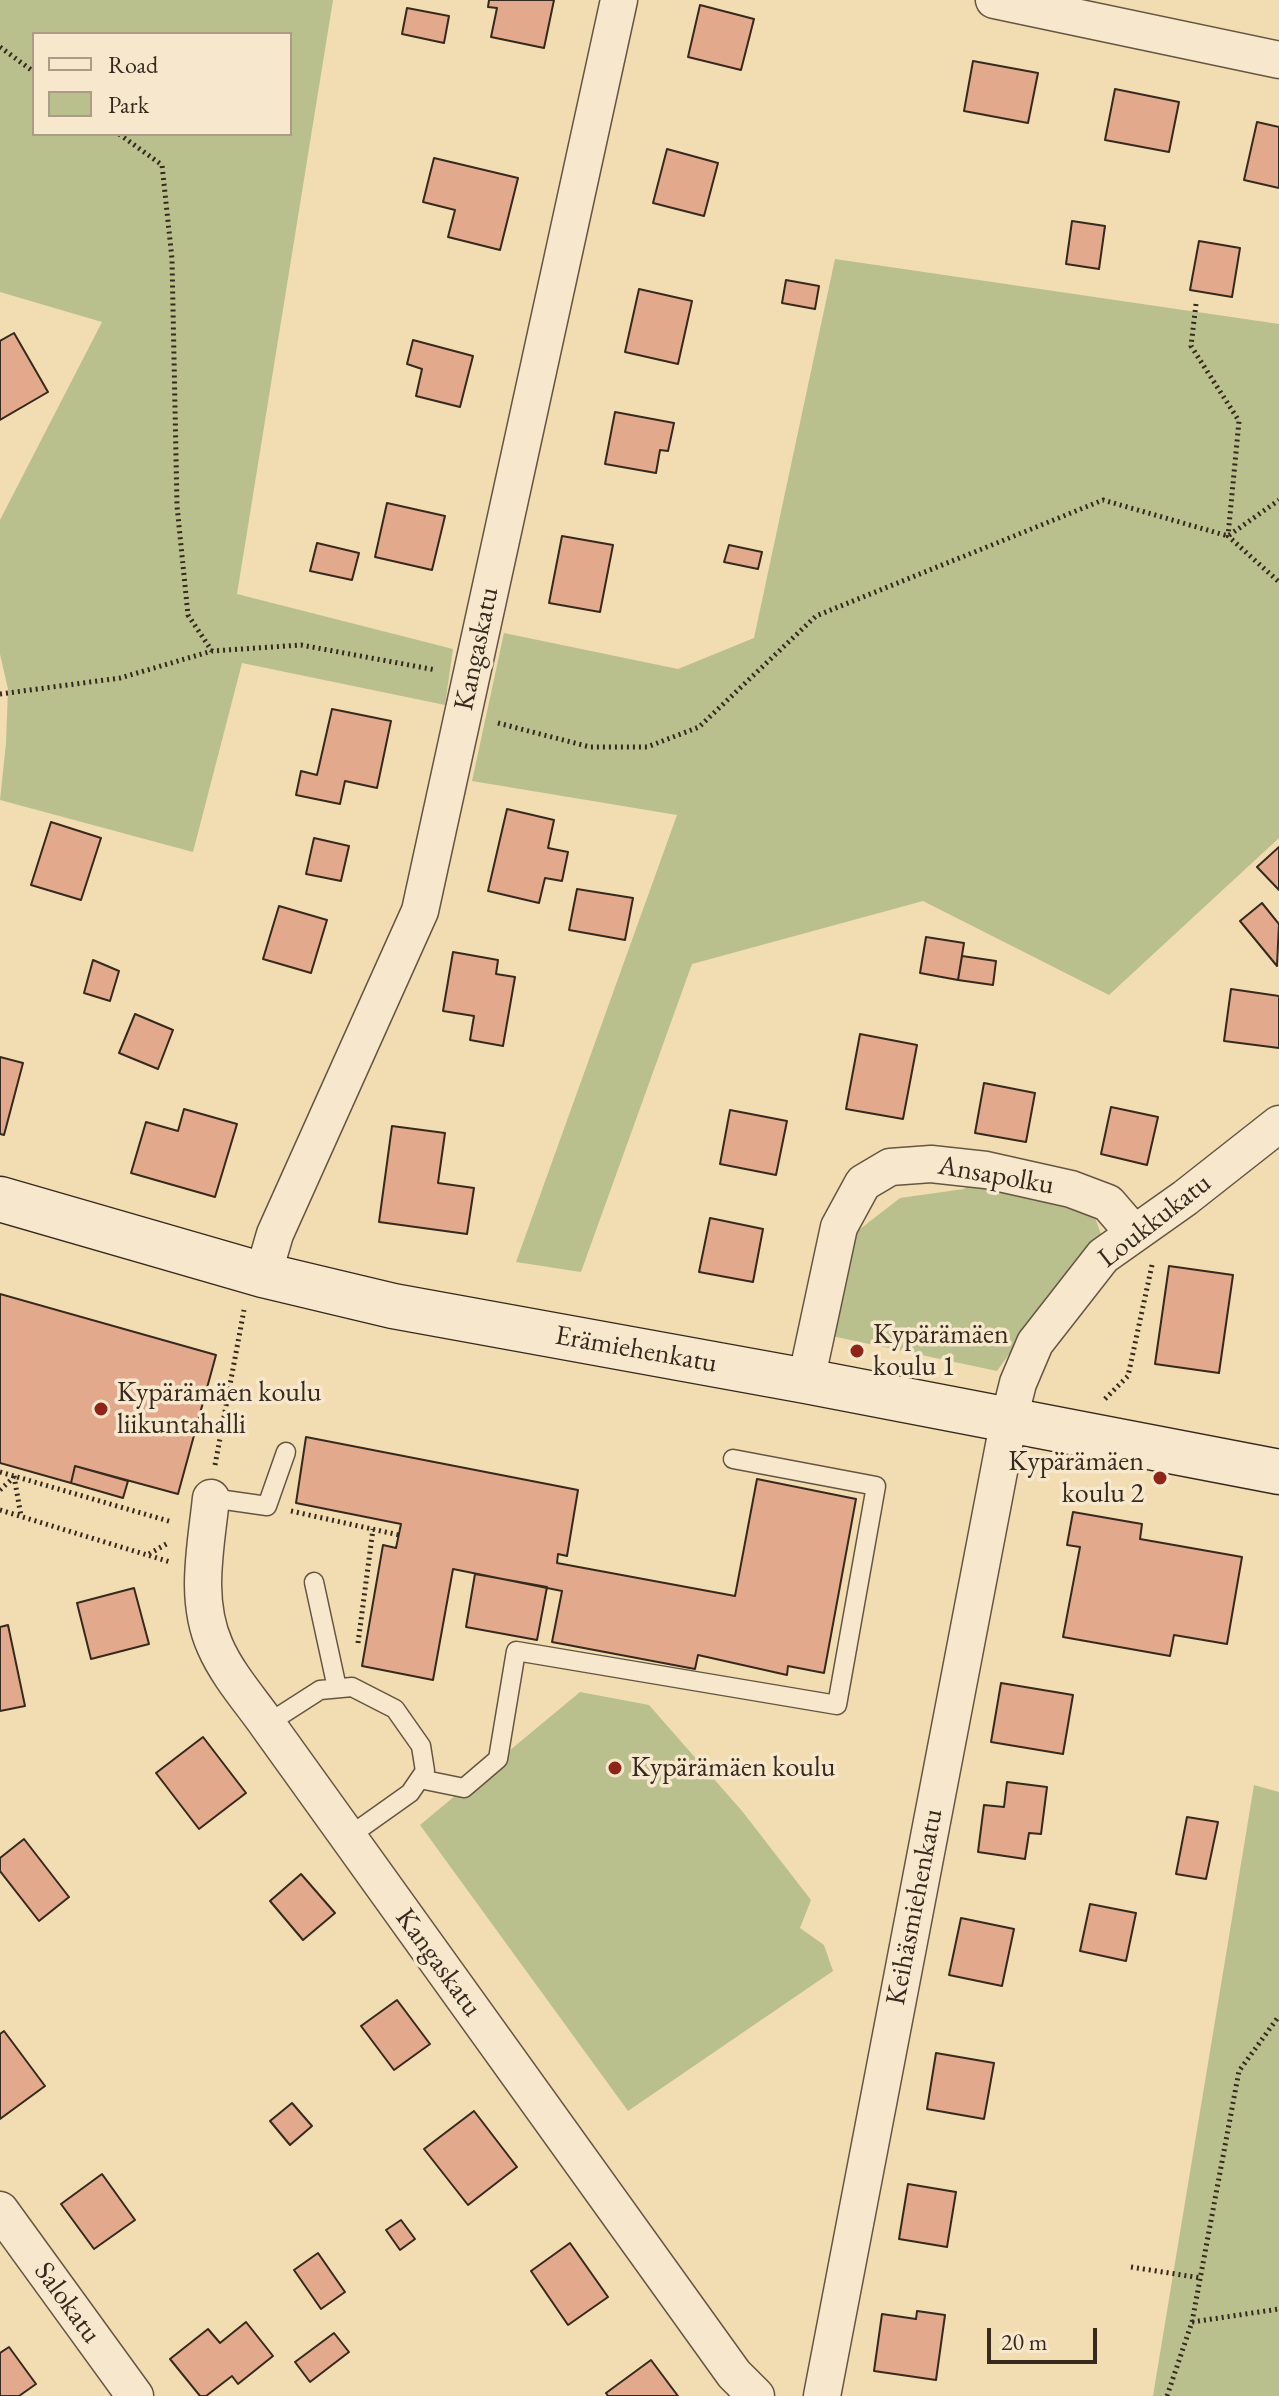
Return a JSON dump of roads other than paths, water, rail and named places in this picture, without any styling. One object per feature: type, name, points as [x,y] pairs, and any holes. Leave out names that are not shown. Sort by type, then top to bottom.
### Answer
[{"type":"street","name":"Kangaskatu","points":[[254,1291],[275,1234],[420,911],[619,0]]},
{"type":"street","points":[[994,0],[1279,60]]},
{"type":"street","name":"Loukkukatu","points":[[1009,1419],[1018,1383],[1035,1343],[1103,1256],[1185,1198],[1279,1124]]},
{"type":"street","name":"Ansapolku","points":[[806,1381],[839,1227],[863,1183],[890,1167],[931,1164],[986,1170],[1071,1189],[1108,1203],[1133,1232]]},
{"type":"street","name":"Erämiehenkatu","points":[[0,1199],[254,1291],[393,1306],[1279,1472]]},
{"type":"street","name":"Keihäsmiehenkatu","points":[[822,2396],[1009,1419]]},
{"type":"street","name":"Kangaskatu","points":[[209,1515],[203,1578],[206,1623],[216,1649],[734,2374],[756,2396]]},
{"type":"street","name":"Salokatu","points":[[0,2210],[135,2396]]},
{"type":"lane","points":[[209,1515],[267,1506],[286,1452]]},
{"type":"lane","points":[[420,1779],[464,1788],[498,1759],[516,1651],[837,1705],[876,1486],[733,1459]]},
{"type":"lane","points":[[314,1582],[345,1688]]},
{"type":"lane","points":[[267,1724],[320,1690],[345,1688],[395,1709],[421,1746],[425,1771],[410,1793],[348,1837]]},
{"type":"place","name":"Kypärämäen koulu 1","points":[[857,1351]]},
{"type":"place","name":"Kypärämäen koulu liikuntahalli","points":[[101,1409]]},
{"type":"place","name":"Kypärämäen koulu 2","points":[[1160,1478]]},
{"type":"place","name":"Kypärämäen koulu","points":[[615,1768]]}]
